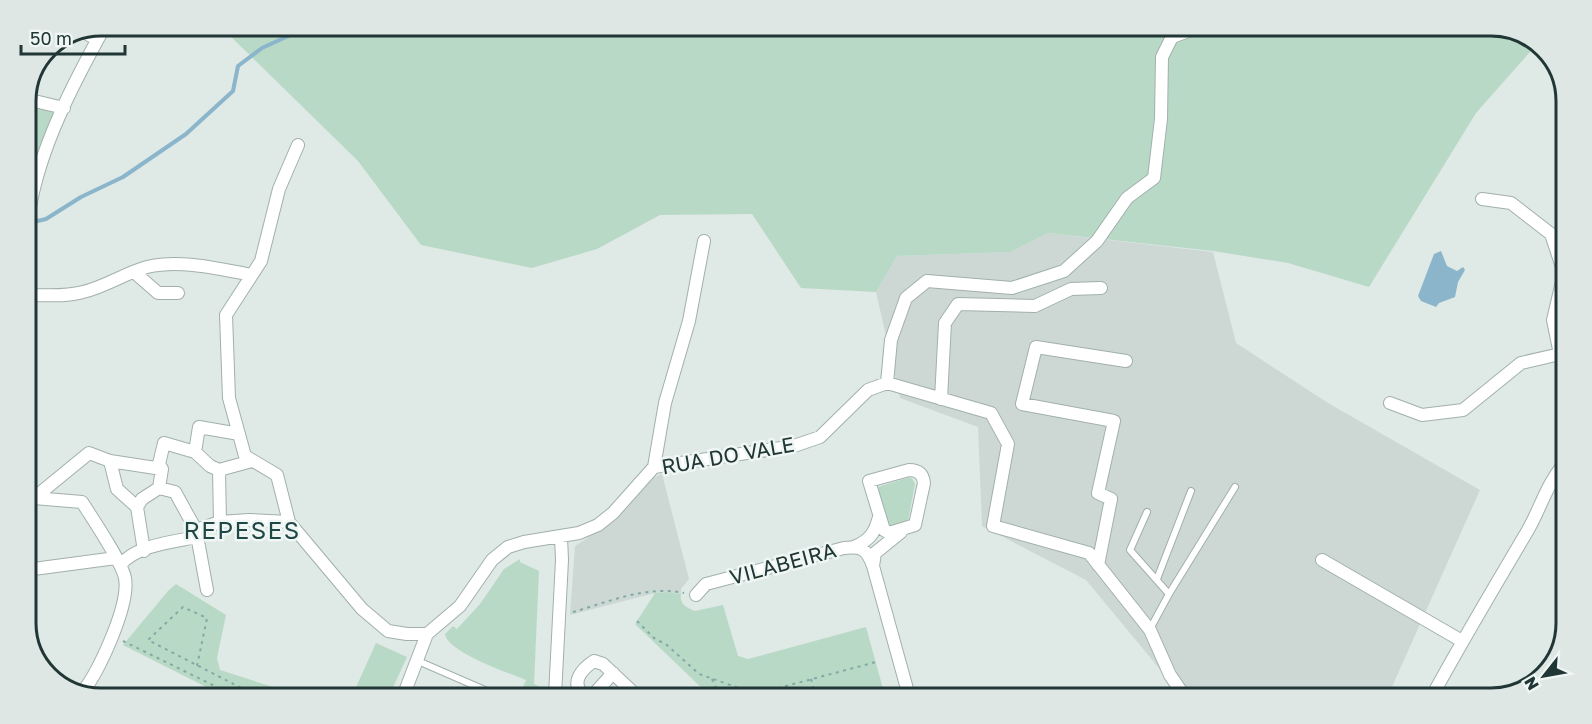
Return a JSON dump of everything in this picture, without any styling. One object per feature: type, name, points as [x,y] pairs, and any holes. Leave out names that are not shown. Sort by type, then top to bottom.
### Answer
[{"type":"street","points":[[36,186],[41,166],[64,108],[99,36]]},
{"type":"street","points":[[1175,36],[1172,37],[1162,57],[1161,118],[1154,178],[1127,198],[1097,241],[1064,271],[1012,288],[927,281],[906,298],[891,340],[887,383],[991,413],[1008,444],[993,526],[1089,553],[1150,630],[1170,675],[1179,688]]},
{"type":"street","points":[[36,101],[64,108]]},
{"type":"street","points":[[298,145],[279,189],[261,261],[226,315],[229,398],[245,456],[277,475],[289,522],[362,609],[374,620],[388,631],[427,634],[406,688]]},
{"type":"street","points":[[1482,199],[1511,202],[1551,234],[1556,249]]},
{"type":"street","points":[[654,466],[665,403],[689,321],[704,241]]},
{"type":"street","points":[[36,295],[61,296],[84,292],[147,267],[178,264],[252,275]]},
{"type":"street","points":[[134,272],[158,293],[178,293]]},
{"type":"street","points":[[941,399],[945,322],[958,304],[1035,306],[1071,289],[1101,288]]},
{"type":"street","points":[[1556,307],[1553,320],[1556,332]]},
{"type":"street","points":[[1098,565],[1111,499],[1098,493],[1114,422],[1022,404],[1036,347],[1126,362]]},
{"type":"street","points":[[1390,403],[1422,415],[1462,410],[1521,363],[1556,357]]},
{"type":"street","name":"RUA DO VALE","points":[[427,634],[460,606],[492,560],[508,548],[524,542],[579,533],[598,525],[613,513],[654,466],[795,446],[820,437],[868,390],[887,383]]},
{"type":"street","points":[[195,452],[199,426],[239,434]]},
{"type":"street","points":[[159,488],[162,469],[159,464],[164,443],[195,452],[210,466],[219,470],[252,460]]},
{"type":"street","points":[[36,493],[89,453],[110,460],[162,469]]},
{"type":"street","points":[[110,460],[117,489],[137,507],[144,551]]},
{"type":"street","points":[[219,470],[220,522]]},
{"type":"street","points":[[909,470],[914,470],[923,478],[924,483],[915,525],[889,533],[884,530],[879,517],[869,481],[909,470]]},
{"type":"street","points":[[1436,688],[1530,526],[1548,484],[1556,474]]},
{"type":"street","points":[[137,507],[142,499],[159,488],[175,492],[197,534],[207,590]]},
{"type":"street","points":[[36,498],[82,502],[125,578],[121,611],[91,687]]},
{"type":"street","points":[[856,546],[873,534],[879,517]]},
{"type":"street","points":[[36,569],[118,562],[154,546],[197,534],[220,522],[249,520],[289,522]]},
{"type":"street","points":[[873,566],[875,553],[906,528]]},
{"type":"street","points":[[555,688],[562,560],[561,537]]},
{"type":"street","name":"VILABEIRA","points":[[696,595],[706,584],[856,546],[864,550],[873,566],[907,688]]},
{"type":"street","points":[[1322,560],[1462,641]]},
{"type":"street","points":[[579,688],[578,676],[584,668],[594,662],[603,664],[629,688]]},
{"type":"street","points":[[599,688],[613,673]]},
{"type":"lane","points":[[87,37],[96,42]]},
{"type":"lane","points":[[1150,630],[1169,594],[1234,487]]},
{"type":"lane","points":[[1156,579],[1191,491]]},
{"type":"lane","points":[[1147,512],[1130,550],[1169,594]]},
{"type":"lane","points":[[417,662],[480,688]]},
{"type":"path","points":[[559,615],[642,592],[670,590],[696,595]]},
{"type":"path","points":[[197,666],[207,618],[183,607],[148,640],[197,666],[240,688]]},
{"type":"path","points":[[637,621],[654,638],[667,645],[699,674],[738,688]]},
{"type":"path","points":[[112,636],[219,688]]},
{"type":"path","points":[[778,688],[876,662]]},
{"type":"path","points":[[712,679],[716,688]]},
{"type":"path","points":[[811,679],[814,688]]},
{"type":"shaded area","points":[[1048,233],[1213,252],[1236,343],[1328,403],[1480,490],[1391,688],[1174,688],[1086,580],[982,526],[978,427],[900,398],[876,292],[897,256],[1010,252]]},
{"type":"shaded area","points":[[662,474],[689,579],[681,589],[681,594],[655,593],[570,615],[575,546],[610,523],[627,508],[648,480]]},
{"type":"green space","points":[[230,36],[1491,36],[1516,41],[1532,51],[1476,113],[1369,287],[1288,263],[1213,251],[1048,233],[1010,252],[897,256],[876,292],[801,288],[752,214],[660,215],[597,249],[532,268],[421,245],[358,161]]},
{"type":"green space","points":[[36,101],[64,108],[36,183]]},
{"type":"green space","points":[[912,478],[915,484],[908,521],[888,528],[878,487]]},
{"type":"green space","points":[[520,559],[520,562],[539,571],[534,684],[543,688],[523,688],[526,680],[467,655],[448,641],[445,634],[453,626],[457,629],[480,604],[504,569]]},
{"type":"green space","points":[[176,584],[226,615],[217,658],[220,670],[272,688],[208,688],[123,645]]},
{"type":"green space","points":[[655,593],[681,594],[682,603],[695,611],[723,605],[738,656],[748,659],[866,627],[883,688],[702,688],[635,624]]},
{"type":"green space","points":[[376,643],[407,657],[393,688],[356,688]]},
{"type":"water","points":[[1441,251],[1447,266],[1457,271],[1463,267],[1465,270],[1458,282],[1455,297],[1439,303],[1436,307],[1421,301],[1418,296],[1434,254]]},
{"type":"waterway","points":[[36,221],[46,219],[81,197],[123,177],[186,134],[233,91],[238,66],[262,48],[288,36]]},
{"type":"district","name":"REPESES","points":[[242,531]]}]
